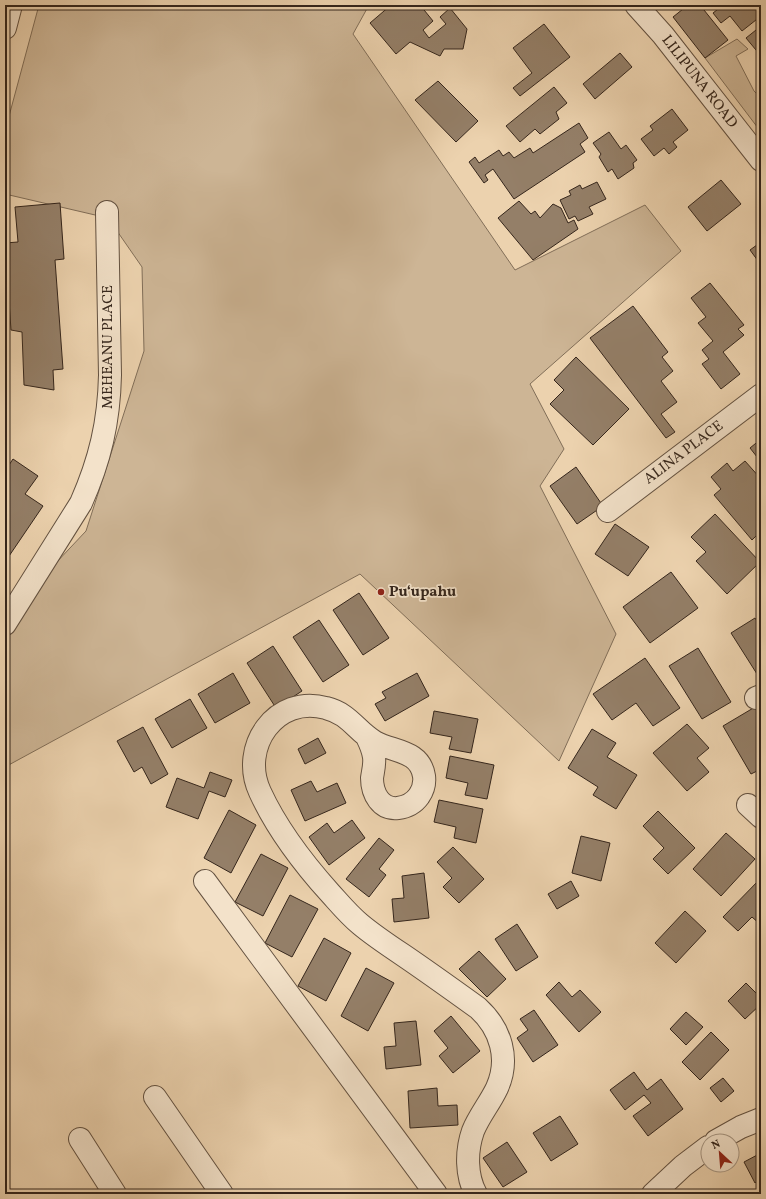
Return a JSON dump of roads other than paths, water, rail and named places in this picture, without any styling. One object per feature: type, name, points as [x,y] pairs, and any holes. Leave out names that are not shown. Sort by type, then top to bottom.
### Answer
[{"type":"street","points":[[5,28],[11,5]]},
{"type":"street","name":"LILIPUNA ROAD","points":[[636,5],[663,35],[761,160]]},
{"type":"street","name":"MEHEANU PLACE","points":[[5,624],[81,503],[102,447],[110,387],[107,212]]},
{"type":"street","name":"ALINA PLACE","points":[[608,511],[761,395]]},
{"type":"street","points":[[367,737],[348,718],[325,707],[300,707],[288,711],[276,718],[268,726],[256,747],[254,771],[256,782],[294,849],[311,872],[350,915],[370,932],[478,1008],[488,1017],[495,1027],[503,1052],[501,1077],[497,1089],[473,1131],[468,1155],[471,1181],[476,1194]]},
{"type":"street","points":[[205,881],[436,1194]]},
{"type":"street","points":[[155,1097],[222,1194]]},
{"type":"street","points":[[730,1133],[761,1119]]},
{"type":"street","points":[[80,1139],[115,1194]]},
{"type":"street","points":[[653,1194],[683,1166],[700,1153]]},
{"type":"place","name":"Puʻupahu","points":[[381,592]]}]
